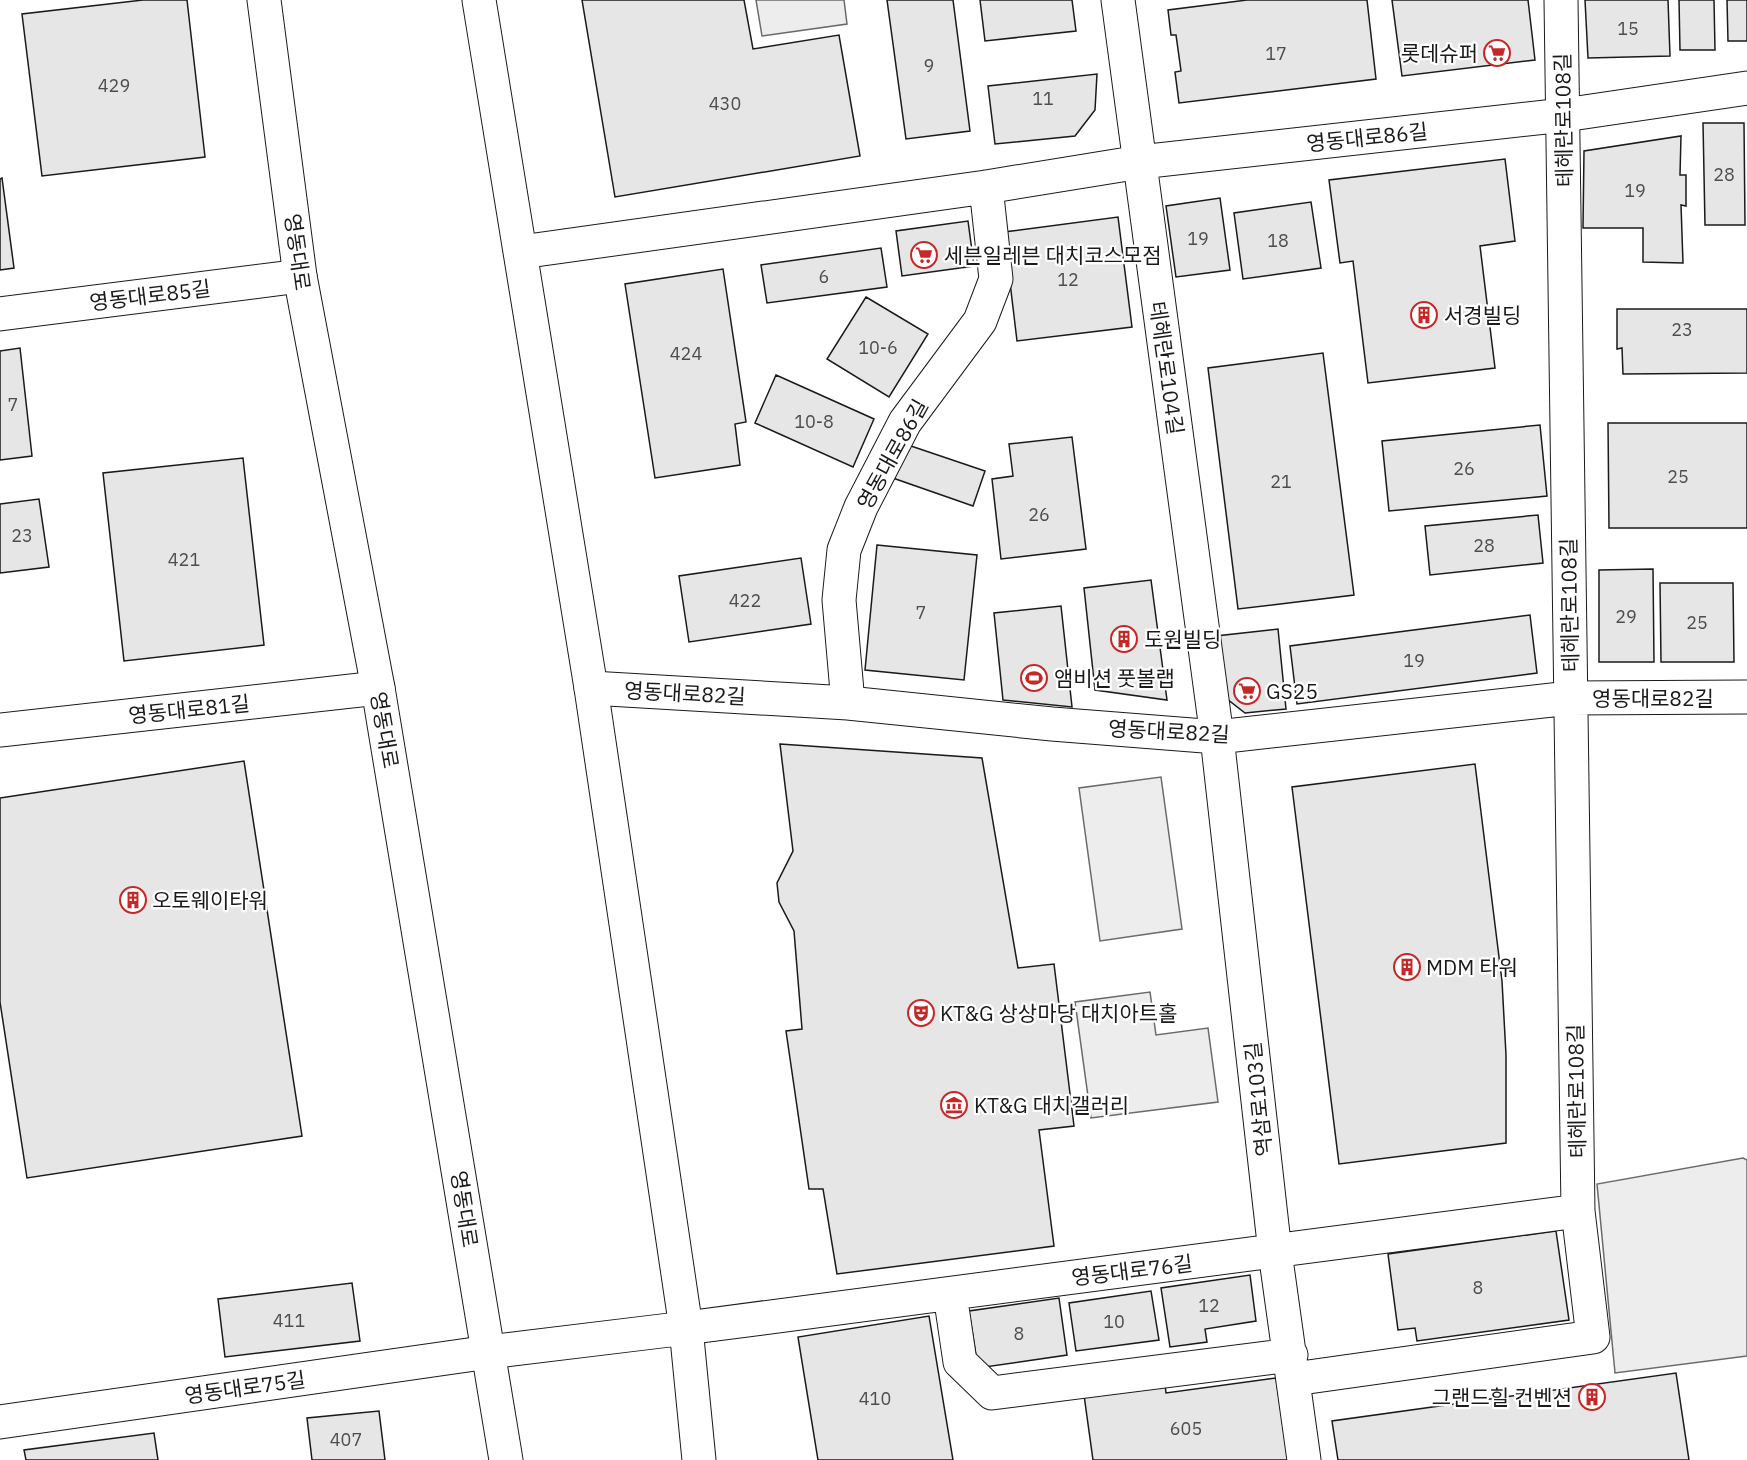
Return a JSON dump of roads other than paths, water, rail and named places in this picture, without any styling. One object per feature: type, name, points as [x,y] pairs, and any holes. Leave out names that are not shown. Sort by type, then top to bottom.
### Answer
[{"type":"street","name":"영동대로","points":[[264,0],[300,276],[378,688],[506,1460]]},
{"type":"street","points":[[479,0],[591,688],[686,1328],[699,1460]]},
{"type":"street","name":"테헤란로104길","points":[[1118,0],[1217,737]]},
{"type":"street","name":"테헤란로108길","points":[[1292,1367],[1593,1337],[1578,1211],[1561,0]]},
{"type":"street","name":"영동대로86길","points":[[521,252],[986,187],[1140,162],[1564,115],[1747,88]]},
{"type":"street","name":"영동대로86길","points":[[848,703],[839,600],[844,550],[861,507],[905,422],[980,321],[996,279],[986,187]]},
{"type":"street","name":"영동대로85길","points":[[0,314],[300,276]]},
{"type":"street","name":"영동대로81길","points":[[0,730],[378,688]]},
{"type":"street","name":"영동대로82길","points":[[591,688],[848,703],[1052,724],[1217,737],[1570,698],[1747,697]]},
{"type":"street","name":"역삼로103길","points":[[1217,737],[1275,1252],[1304,1460]]},
{"type":"street","name":"영동대로76길","points":[[686,1328],[1578,1211]]},
{"type":"street","points":[[950,1293],[960,1362],[992,1393],[1292,1367]]},
{"type":"street","name":"영동대로75길","points":[[0,1422],[489,1352],[686,1328]]},
{"type":"place","name":"롯데슈퍼","points":[[1497,53]]},
{"type":"place","name":"세븐일레븐 대치코스모점","points":[[924,255]]},
{"type":"place","name":"서경빌딩","points":[[1424,315]]},
{"type":"place","name":"도원빌딩","points":[[1124,639]]},
{"type":"place","name":"앰비션 풋볼랩","points":[[1034,678]]},
{"type":"place","name":"GS25","points":[[1247,691]]},
{"type":"place","name":"오토웨이타워","points":[[133,900]]},
{"type":"place","name":"MDM 타워","points":[[1407,967]]},
{"type":"place","name":"KT&G 상상마당 대치아트홀","points":[[921,1013]]},
{"type":"place","name":"KT&G 대치갤러리","points":[[954,1105]]},
{"type":"place","name":"그랜드힐 컨벤션","points":[[1592,1397]]}]
